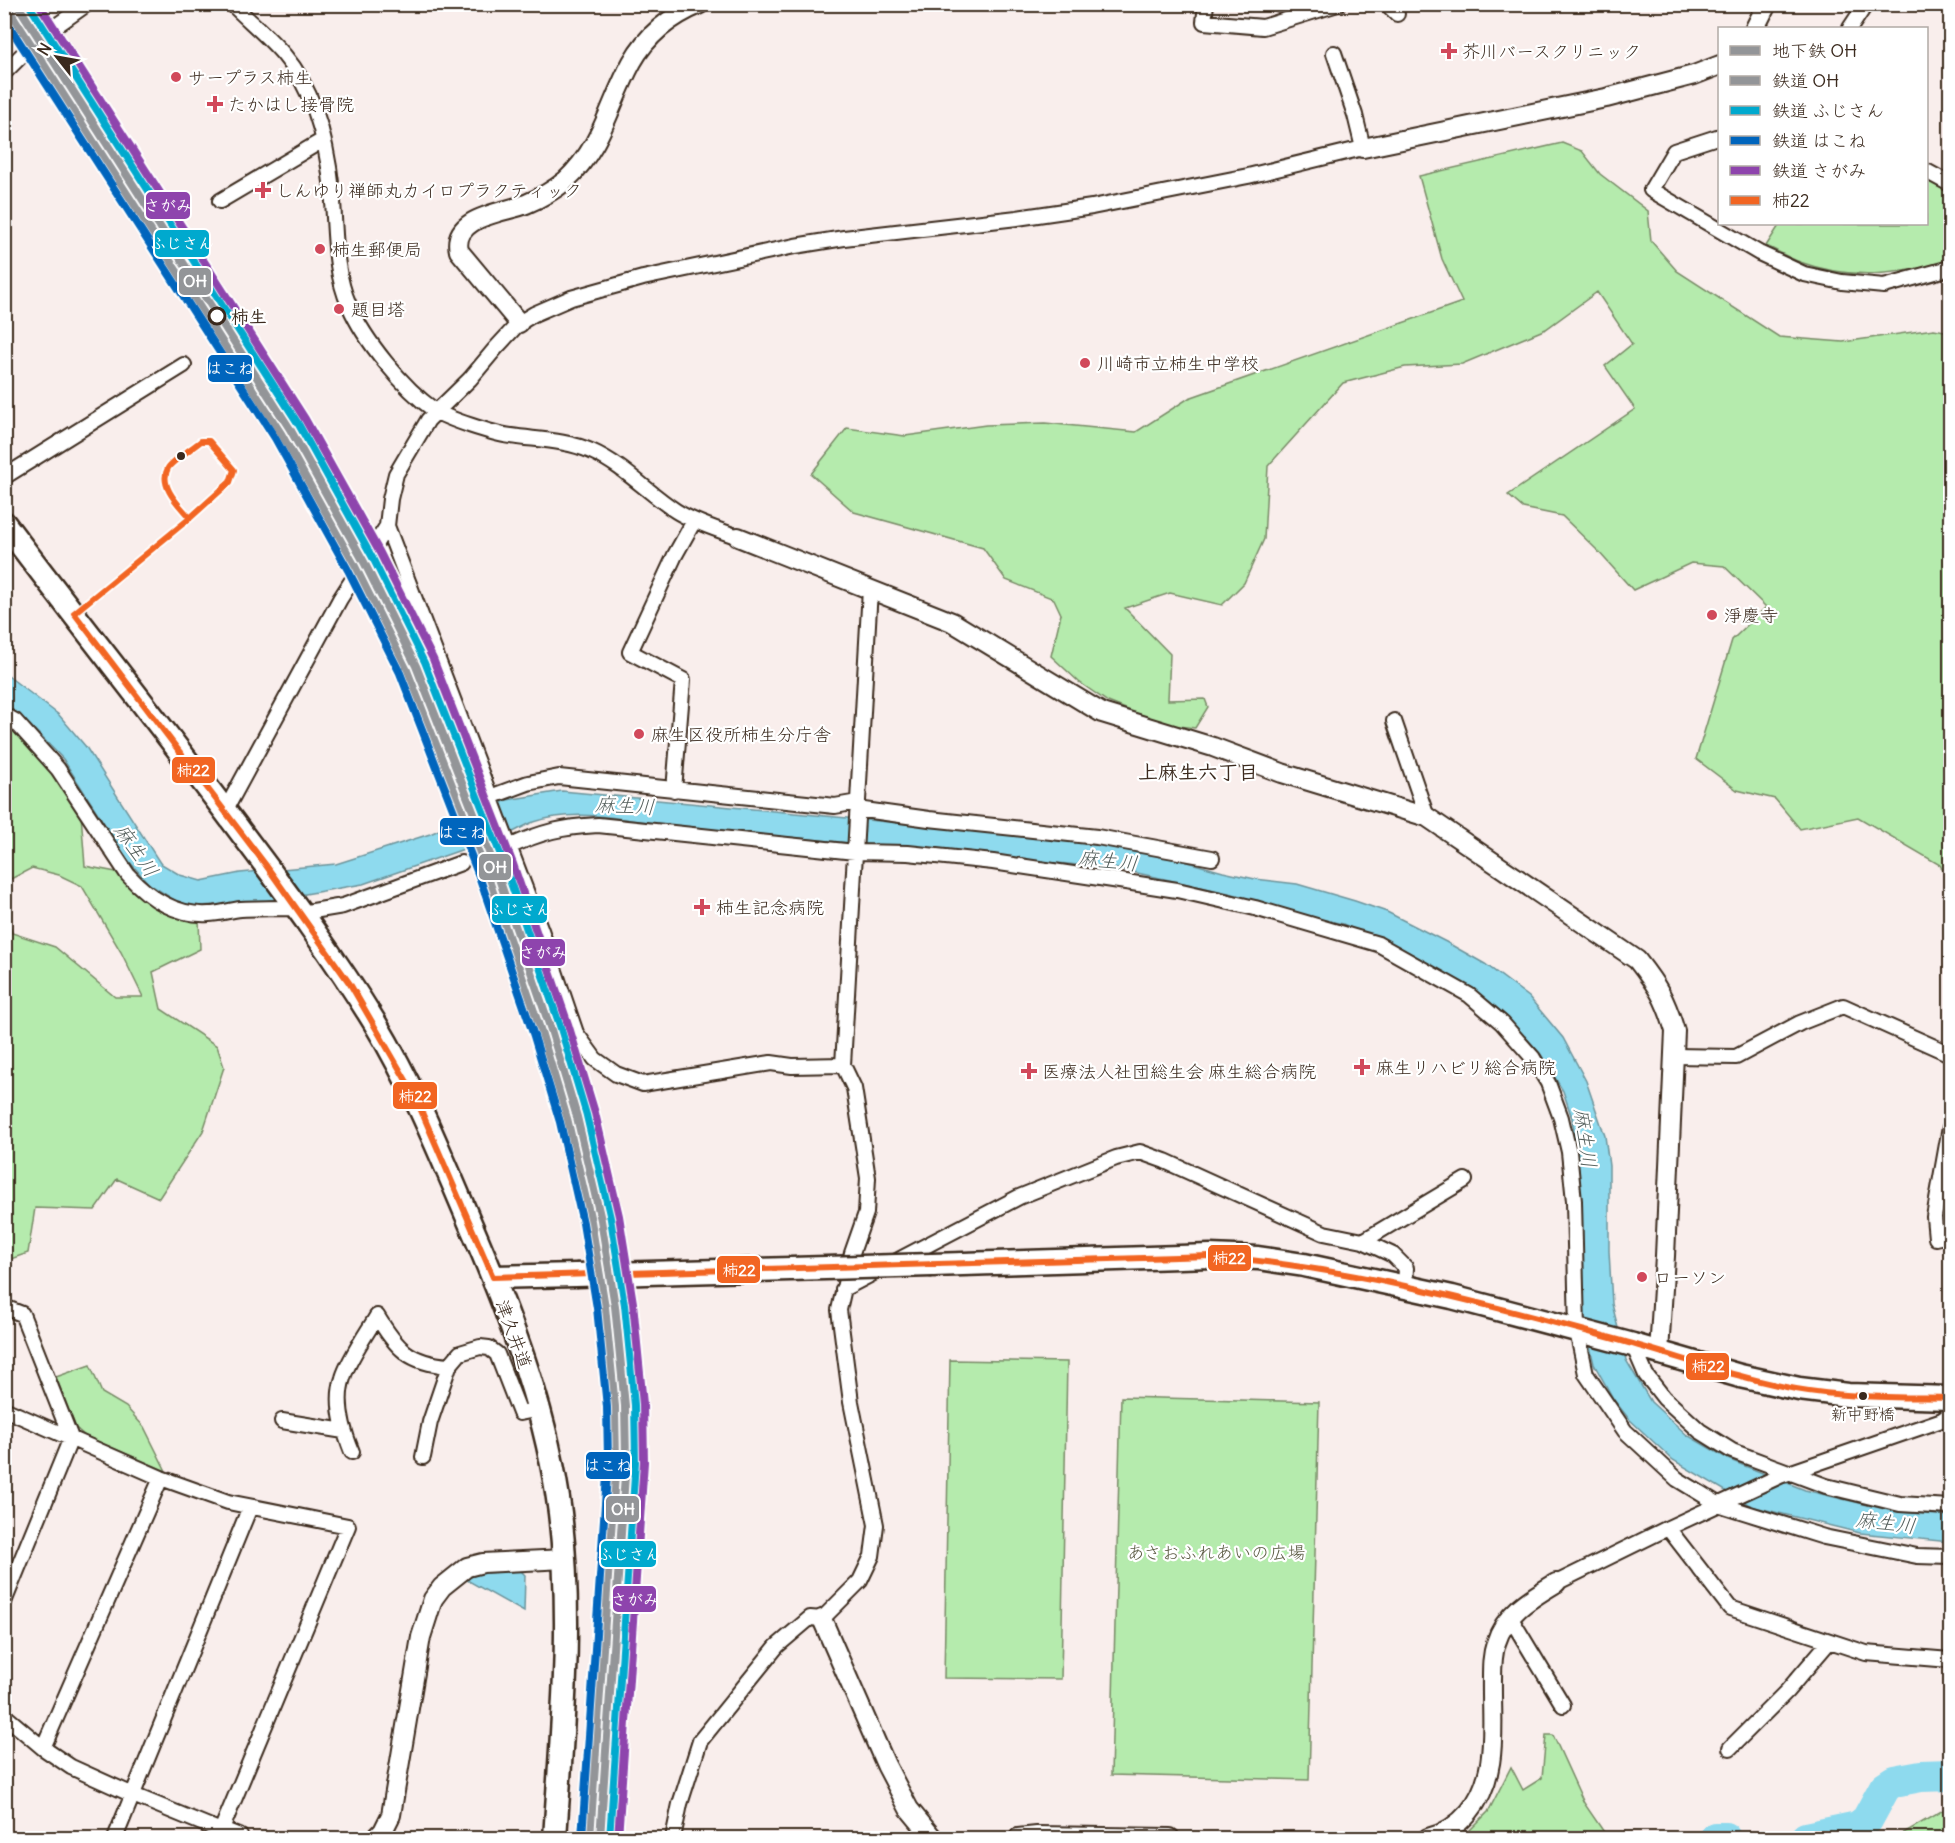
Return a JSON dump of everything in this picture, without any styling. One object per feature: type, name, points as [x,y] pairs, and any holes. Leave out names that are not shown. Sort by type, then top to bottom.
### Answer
[{"type":"main road","name":"津久井道","points":[[8,527],[297,907],[376,1026],[414,1094],[493,1277],[540,1409],[560,1509],[565,1559],[567,1646],[555,1839]]},
{"type":"main road","points":[[493,1277],[1209,1256],[1257,1258],[1304,1265],[1452,1297],[1740,1376],[1799,1389],[1848,1395],[1950,1398]]},
{"type":"street","points":[[4,73],[39,38],[87,4]]},
{"type":"street","points":[[232,4],[284,55],[306,89],[319,121],[332,188],[340,279],[348,305],[378,353],[402,381],[436,411],[509,436],[566,443],[589,450],[626,472],[676,511],[694,521],[952,622],[1102,713],[1213,747],[1282,773],[1427,817],[1637,960],[1659,988],[1668,1007],[1675,1031],[1659,1353]]},
{"type":"street","points":[[519,323],[459,251],[460,236],[463,230],[476,219],[524,205],[547,194],[565,180],[581,163],[603,130],[638,52],[679,8],[700,4]]},
{"type":"street","points":[[1206,4],[1204,22],[1263,27],[1338,4]]},
{"type":"street","points":[[1756,27],[1767,4]]},
{"type":"street","points":[[1851,27],[1866,4]]},
{"type":"street","points":[[1334,53],[1355,115],[1363,148]]},
{"type":"street","points":[[225,811],[340,599],[387,526],[396,474],[425,423],[452,399],[519,323],[534,314],[571,298],[643,278],[795,246],[1092,207],[1248,176],[1363,148],[1606,98],[1694,75],[1718,65]]},
{"type":"street","points":[[1718,136],[1674,152],[1651,190],[1759,253],[1804,274],[1842,282],[1884,286],[1950,268]]},
{"type":"street","points":[[220,201],[323,140]]},
{"type":"street","points":[[1928,172],[1950,184]]},
{"type":"street","points":[[4,477],[184,365]]},
{"type":"street","points":[[674,790],[683,680],[630,652],[675,555],[694,521]]},
{"type":"street","points":[[387,526],[541,930],[576,1033],[595,1059],[616,1074],[643,1084],[771,1063],[792,1066],[843,1065]]},
{"type":"street","points":[[673,1839],[680,1804],[700,1740],[777,1647],[810,1618],[822,1619],[861,1581],[872,1556],[876,1525],[850,1390],[839,1311],[852,1253],[866,1213],[868,1178],[854,1088],[843,1065],[870,589]]},
{"type":"street","points":[[4,715],[15,721],[58,769],[128,875],[138,886],[162,903],[191,913],[210,914],[238,909],[343,906],[461,863]]},
{"type":"street","points":[[1394,721],[1427,817]]},
{"type":"street","points":[[491,801],[528,783],[559,777],[1097,837],[1212,858]]},
{"type":"street","points":[[508,845],[565,827],[598,825],[855,847],[993,862],[1177,890],[1316,925],[1378,944],[1469,995],[1502,1023],[1533,1058],[1548,1083],[1561,1118],[1569,1152],[1574,1201],[1577,1331],[1586,1374],[1625,1431],[1677,1479],[1718,1504],[1824,1537],[1917,1556],[1950,1557]]},
{"type":"street","points":[[1674,1056],[1736,1057],[1809,1019],[1843,1006],[1950,1054]]},
{"type":"street","points":[[1950,1127],[1934,1217],[1936,1238],[1950,1234]]},
{"type":"street","points":[[843,1288],[1019,1197],[1116,1158],[1140,1152],[1165,1161],[1324,1233],[1363,1241],[1393,1255],[1406,1268],[1405,1287]]},
{"type":"street","points":[[1363,1241],[1465,1180]]},
{"type":"street","points":[[4,1306],[22,1314],[71,1438],[4,1602]]},
{"type":"street","points":[[352,1452],[344,1431],[340,1394],[343,1378],[377,1316],[399,1349],[410,1357],[432,1365],[449,1366]]},
{"type":"street","points":[[1633,1345],[1646,1375],[1664,1398],[1680,1415],[1718,1443],[1784,1474],[1826,1486],[1900,1504],[1950,1507]]},
{"type":"street","points":[[423,1457],[430,1422],[449,1366],[460,1353],[480,1347],[489,1348],[497,1354],[520,1413],[540,1409]]},
{"type":"street","points":[[4,1409],[161,1478],[228,1502],[348,1526],[221,1831]]},
{"type":"street","points":[[1428,1839],[1453,1828],[1466,1816],[1478,1802],[1485,1785],[1491,1764],[1492,1661],[1496,1643],[1517,1609],[1556,1583],[1668,1527],[1784,1474],[1942,1420],[1950,1414]]},
{"type":"street","points":[[282,1421],[344,1431]]},
{"type":"street","points":[[43,1748],[161,1478]]},
{"type":"street","points":[[115,1839],[250,1508]]},
{"type":"street","points":[[1668,1527],[1730,1608],[1866,1653],[1950,1660]]},
{"type":"street","points":[[376,1839],[391,1815],[422,1637],[433,1599],[442,1587],[467,1567],[483,1563],[565,1559]]},
{"type":"street","points":[[1510,1617],[1563,1705]]},
{"type":"street","points":[[822,1619],[886,1765],[909,1809],[933,1839]]},
{"type":"street","points":[[1730,1748],[1787,1691],[1828,1642]]},
{"type":"street","points":[[4,1715],[43,1748],[71,1767],[239,1839]]},
{"type":"street","points":[[1018,1839],[1037,1836],[1170,1839]]},
{"type":"green space","points":[[1562,143],[1582,151],[1600,174],[1648,211],[1651,241],[1677,271],[1779,337],[1843,342],[1934,329],[1950,332],[1950,883],[1940,865],[1858,817],[1800,829],[1775,799],[1737,790],[1696,759],[1732,640],[1766,607],[1724,566],[1691,563],[1633,590],[1562,516],[1523,508],[1508,495],[1635,409],[1605,366],[1632,344],[1597,292],[1546,329],[1462,364],[1405,367],[1343,383],[1268,466],[1264,539],[1244,583],[1222,605],[1170,593],[1125,608],[1170,654],[1168,700],[1205,699],[1208,707],[1195,728],[1163,724],[1108,702],[1079,682],[1051,656],[1061,614],[1054,599],[1006,580],[983,548],[854,512],[811,474],[847,428],[905,436],[986,425],[1045,423],[1136,432],[1189,398],[1462,302],[1442,259],[1419,176]]},
{"type":"green space","points":[[1928,176],[1950,189],[1949,262],[1911,270],[1856,274],[1819,268],[1766,246],[1779,225],[1928,225]]},
{"type":"green space","points":[[5,712],[27,723],[80,801],[85,866],[116,872],[159,906],[199,919],[200,949],[153,972],[161,1009],[217,1046],[224,1067],[203,1131],[159,1198],[117,1179],[95,1210],[35,1208],[28,1253],[5,1261],[4,907],[12,933],[55,947],[115,997],[143,997],[121,952],[82,886],[59,875],[32,868],[5,882]]},
{"type":"green space","points":[[950,1360],[1067,1362],[1061,1679],[944,1678]]},
{"type":"green space","points":[[90,1365],[102,1393],[126,1407],[144,1427],[166,1471],[85,1436],[76,1428],[56,1377]]},
{"type":"green space","name":"あさおふれあいの広場","points":[[1121,1397],[1319,1402],[1309,1780],[1111,1775]]},
{"type":"green space","points":[[1546,1735],[1553,1735],[1584,1803],[1608,1838],[1462,1838],[1488,1812],[1511,1767],[1523,1790],[1542,1778]]},
{"type":"green space","points":[[1950,1806],[1950,1838],[1895,1838]]},
{"type":"water","name":"麻生川","points":[[4,673],[59,715],[86,747],[160,863],[180,875],[201,881],[240,873],[336,864],[430,834],[507,800],[562,791],[983,831],[1145,850],[1223,872],[1297,884],[1387,912],[1485,964],[1529,997],[1563,1038],[1586,1081],[1605,1136],[1609,1166],[1609,1251],[1612,1304],[1626,1360],[1651,1402],[1687,1435],[1730,1460],[1805,1490],[1897,1512],[1950,1516],[1950,1542],[1860,1533],[1751,1506],[1673,1460],[1629,1419],[1614,1400],[1594,1364],[1584,1322],[1579,1168],[1572,1118],[1563,1091],[1540,1053],[1489,1001],[1430,964],[1343,924],[1296,914],[1233,894],[1119,869],[582,815],[534,822],[513,832],[363,884],[265,901],[201,906],[179,903],[149,884],[127,859],[63,759],[30,725],[5,705]]},
{"type":"water","points":[[519,1569],[525,1575],[524,1612],[465,1579],[487,1571]]},
{"type":"waterway","points":[[1806,1838],[1858,1827],[1867,1820],[1885,1787],[1894,1781],[1921,1776],[1950,1775]]},
{"type":"waterway","points":[[1715,1838],[1725,1838]]},
{"type":"metro line","name":"OH","points":[[17,4],[290,429],[364,562],[416,666],[496,870],[551,1030],[577,1117],[601,1220],[615,1306],[625,1406],[626,1461],[600,1838]]},
{"type":"rail line","name":"ふじさん","points":[[28,4],[298,424],[372,558],[424,663],[505,867],[560,1027],[586,1115],[610,1218],[624,1305],[634,1405],[635,1462],[609,1838]]},
{"type":"rail line","name":"さがみ","points":[[39,4],[305,419],[380,553],[433,659],[513,864],[568,1024],[595,1113],[619,1216],[633,1303],[643,1404],[644,1462],[618,1838]]},
{"type":"rail line","name":"OH","points":[[9,9],[282,434],[356,566],[408,670],[488,873],[542,1033],[568,1119],[592,1222],[606,1307],[616,1407],[617,1461],[591,1837]]},
{"type":"rail line","name":"はこね","points":[[4,18],[275,438],[348,570],[400,673],[479,876],[534,1036],[560,1122],[583,1223],[597,1308],[607,1407],[608,1461],[582,1837]]},
{"type":"transit line","name":"柿22","points":[[201,441],[209,441],[234,470],[230,482],[190,518],[168,489],[166,475],[171,465],[201,441]]},
{"type":"transit line","name":"柿22","points":[[74,613],[190,518]]},
{"type":"transit line","name":"柿22","points":[[74,613],[265,864],[350,984],[414,1094],[493,1277]]},
{"type":"transit line","name":"柿22","points":[[493,1277],[1210,1256],[1314,1269],[1418,1289],[1520,1314],[1730,1373],[1796,1389],[1854,1396],[1950,1398]]},
{"type":"place","name":"芥川バースクリニック","points":[[1449,51]]},
{"type":"place","name":"サープラス柿生","points":[[176,77]]},
{"type":"place","name":"たかはし接骨院","points":[[215,104]]},
{"type":"place","name":"しんゆり禅師丸カイロプラクティック","points":[[263,190]]},
{"type":"place","name":"柿生郵便局","points":[[320,249]]},
{"type":"place","name":"題目塔","points":[[339,309]]},
{"type":"place","name":"柿生","points":[[217,316]]},
{"type":"place","name":"川崎市立柿生中学校","points":[[1085,363]]},
{"type":"place","name":"淨慶寺","points":[[1712,615]]},
{"type":"place","name":"麻生区役所柿生分庁舎","points":[[639,734]]},
{"type":"place","name":"柿生記念病院","points":[[702,907]]},
{"type":"place","name":"麻生リハビリ総合病院","points":[[1362,1067]]},
{"type":"place","name":"医療法人社団総生会 麻生総合病院","points":[[1029,1071]]},
{"type":"place","name":"ローソン","points":[[1642,1277]]},
{"type":"place","name":"新中野橋","points":[[1863,1396]]},
{"type":"district","name":"上麻生六丁目","points":[[1198,771]]}]
